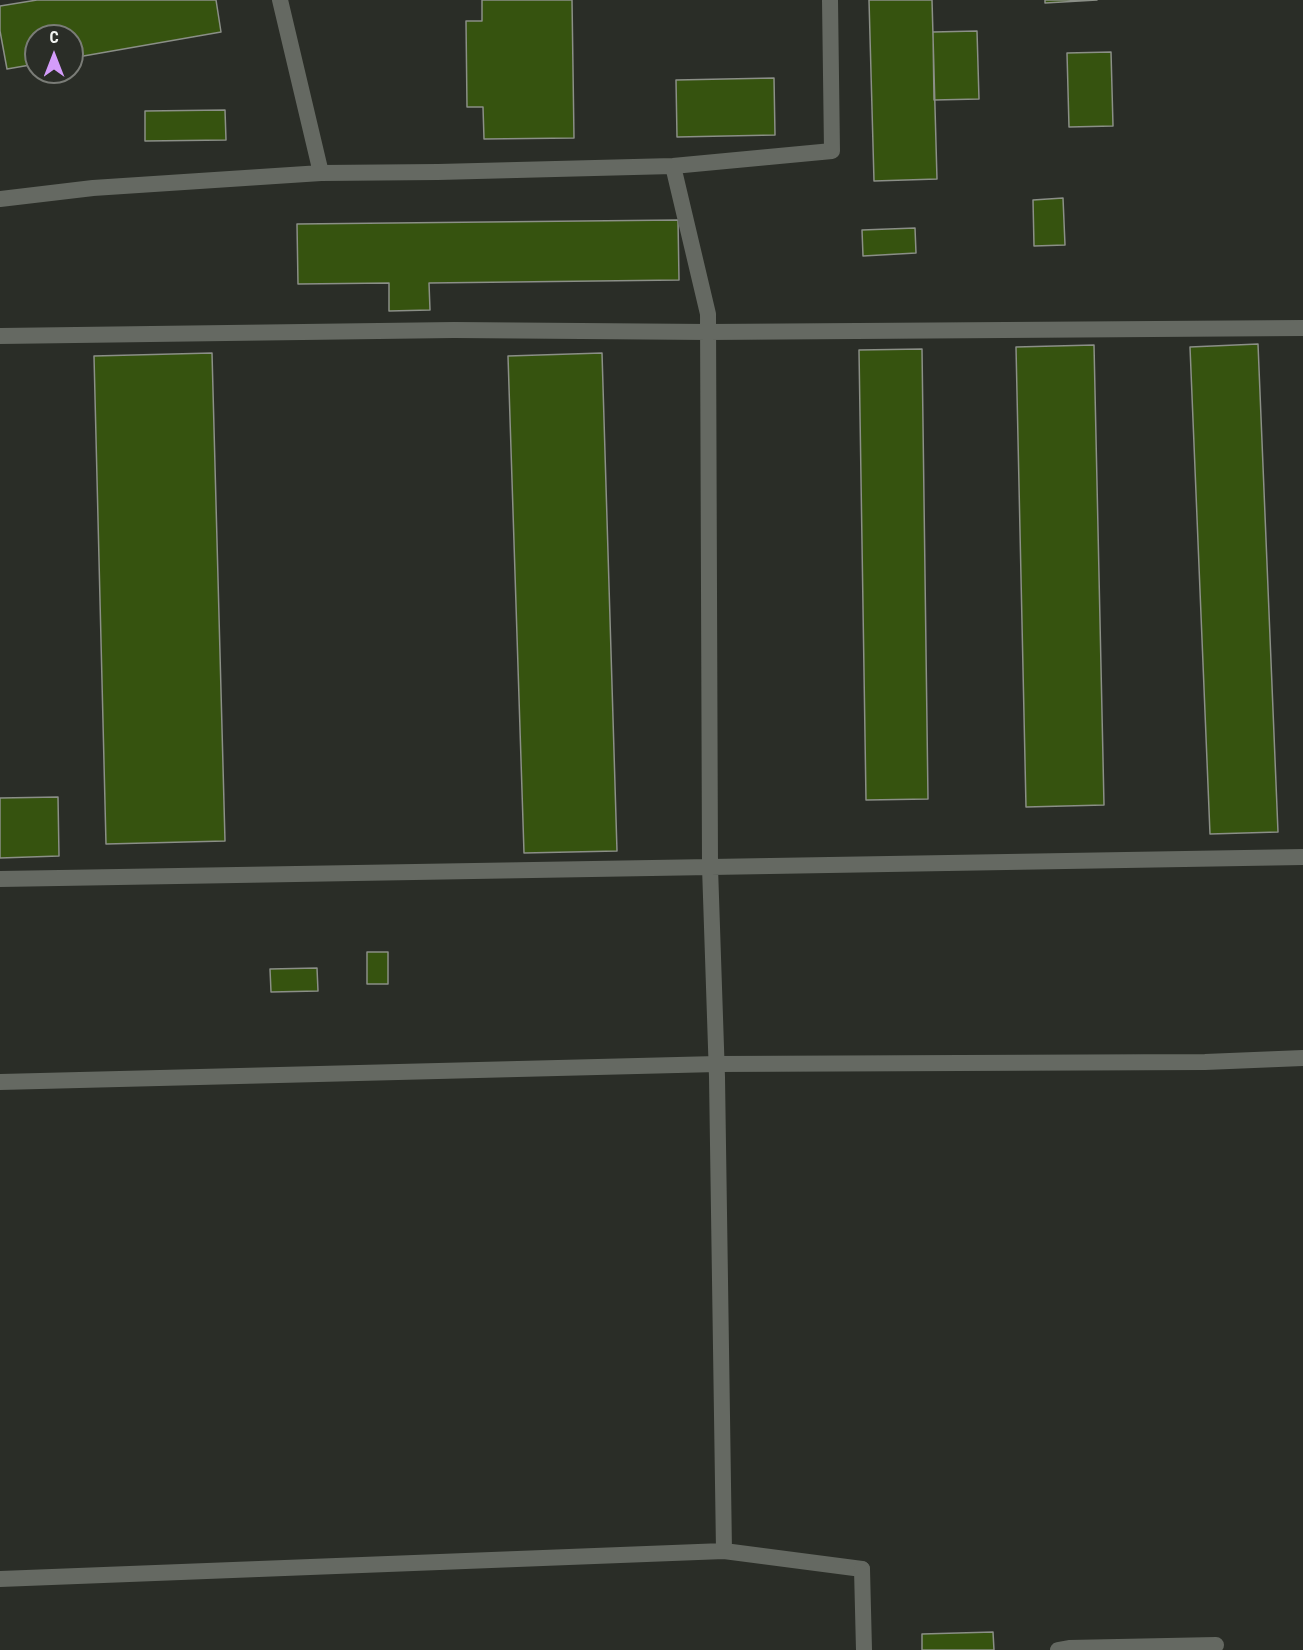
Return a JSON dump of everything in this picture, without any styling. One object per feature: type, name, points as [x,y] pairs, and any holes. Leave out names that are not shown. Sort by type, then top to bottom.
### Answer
[{"type":"street","points":[[280,0],[321,173]]},
{"type":"street","points":[[0,199],[93,188],[321,173],[673,166],[832,151],[831,0]]},
{"type":"street","points":[[673,166],[708,314],[710,867],[717,1064],[724,1551]]},
{"type":"street","points":[[0,336],[454,330],[708,333],[1303,328]]},
{"type":"street","points":[[0,879],[1303,856]]},
{"type":"street","points":[[0,1082],[717,1064],[1205,1062],[1303,1058]]},
{"type":"street","points":[[0,1579],[724,1551],[862,1569],[864,1650]]},
{"type":"street","points":[[1058,1650],[1216,1645]]},
{"type":"building","points":[[37,0],[216,0],[221,32],[84,56],[84,24],[24,24],[24,66],[7,69],[0,31],[0,6]]},
{"type":"building","points":[[482,0],[572,0],[574,138],[484,139],[483,107],[467,107],[466,21],[482,21]]},
{"type":"building","points":[[869,0],[932,0],[937,179],[874,181]]},
{"type":"building","points":[[1045,0],[1097,0],[1045,3]]},
{"type":"building","points":[[977,31],[979,99],[934,100],[933,32]]},
{"type":"building","points":[[1111,52],[1113,126],[1069,127],[1067,53]]},
{"type":"building","points":[[774,78],[775,135],[677,137],[676,80]]},
{"type":"building","points":[[225,110],[226,140],[145,141],[145,111]]},
{"type":"building","points":[[1063,198],[1065,245],[1034,246],[1033,200]]},
{"type":"building","points":[[678,220],[679,280],[429,283],[430,310],[389,311],[389,283],[298,284],[297,224]]},
{"type":"building","points":[[915,228],[916,253],[863,256],[862,230]]},
{"type":"building","points":[[1258,344],[1278,832],[1210,834],[1190,347]]},
{"type":"building","points":[[1094,345],[1104,805],[1026,807],[1016,347]]},
{"type":"building","points":[[922,349],[928,799],[866,800],[859,350]]},
{"type":"building","points":[[212,353],[225,841],[106,844],[94,356]]},
{"type":"building","points":[[602,353],[617,851],[524,853],[508,356]]},
{"type":"building","points":[[58,797],[59,856],[0,858],[0,798]]},
{"type":"building","points":[[367,952],[388,952],[388,984],[367,984]]},
{"type":"building","points":[[317,968],[318,991],[271,992],[270,969]]},
{"type":"building","points":[[993,1632],[994,1650],[922,1650],[922,1634]]}]
